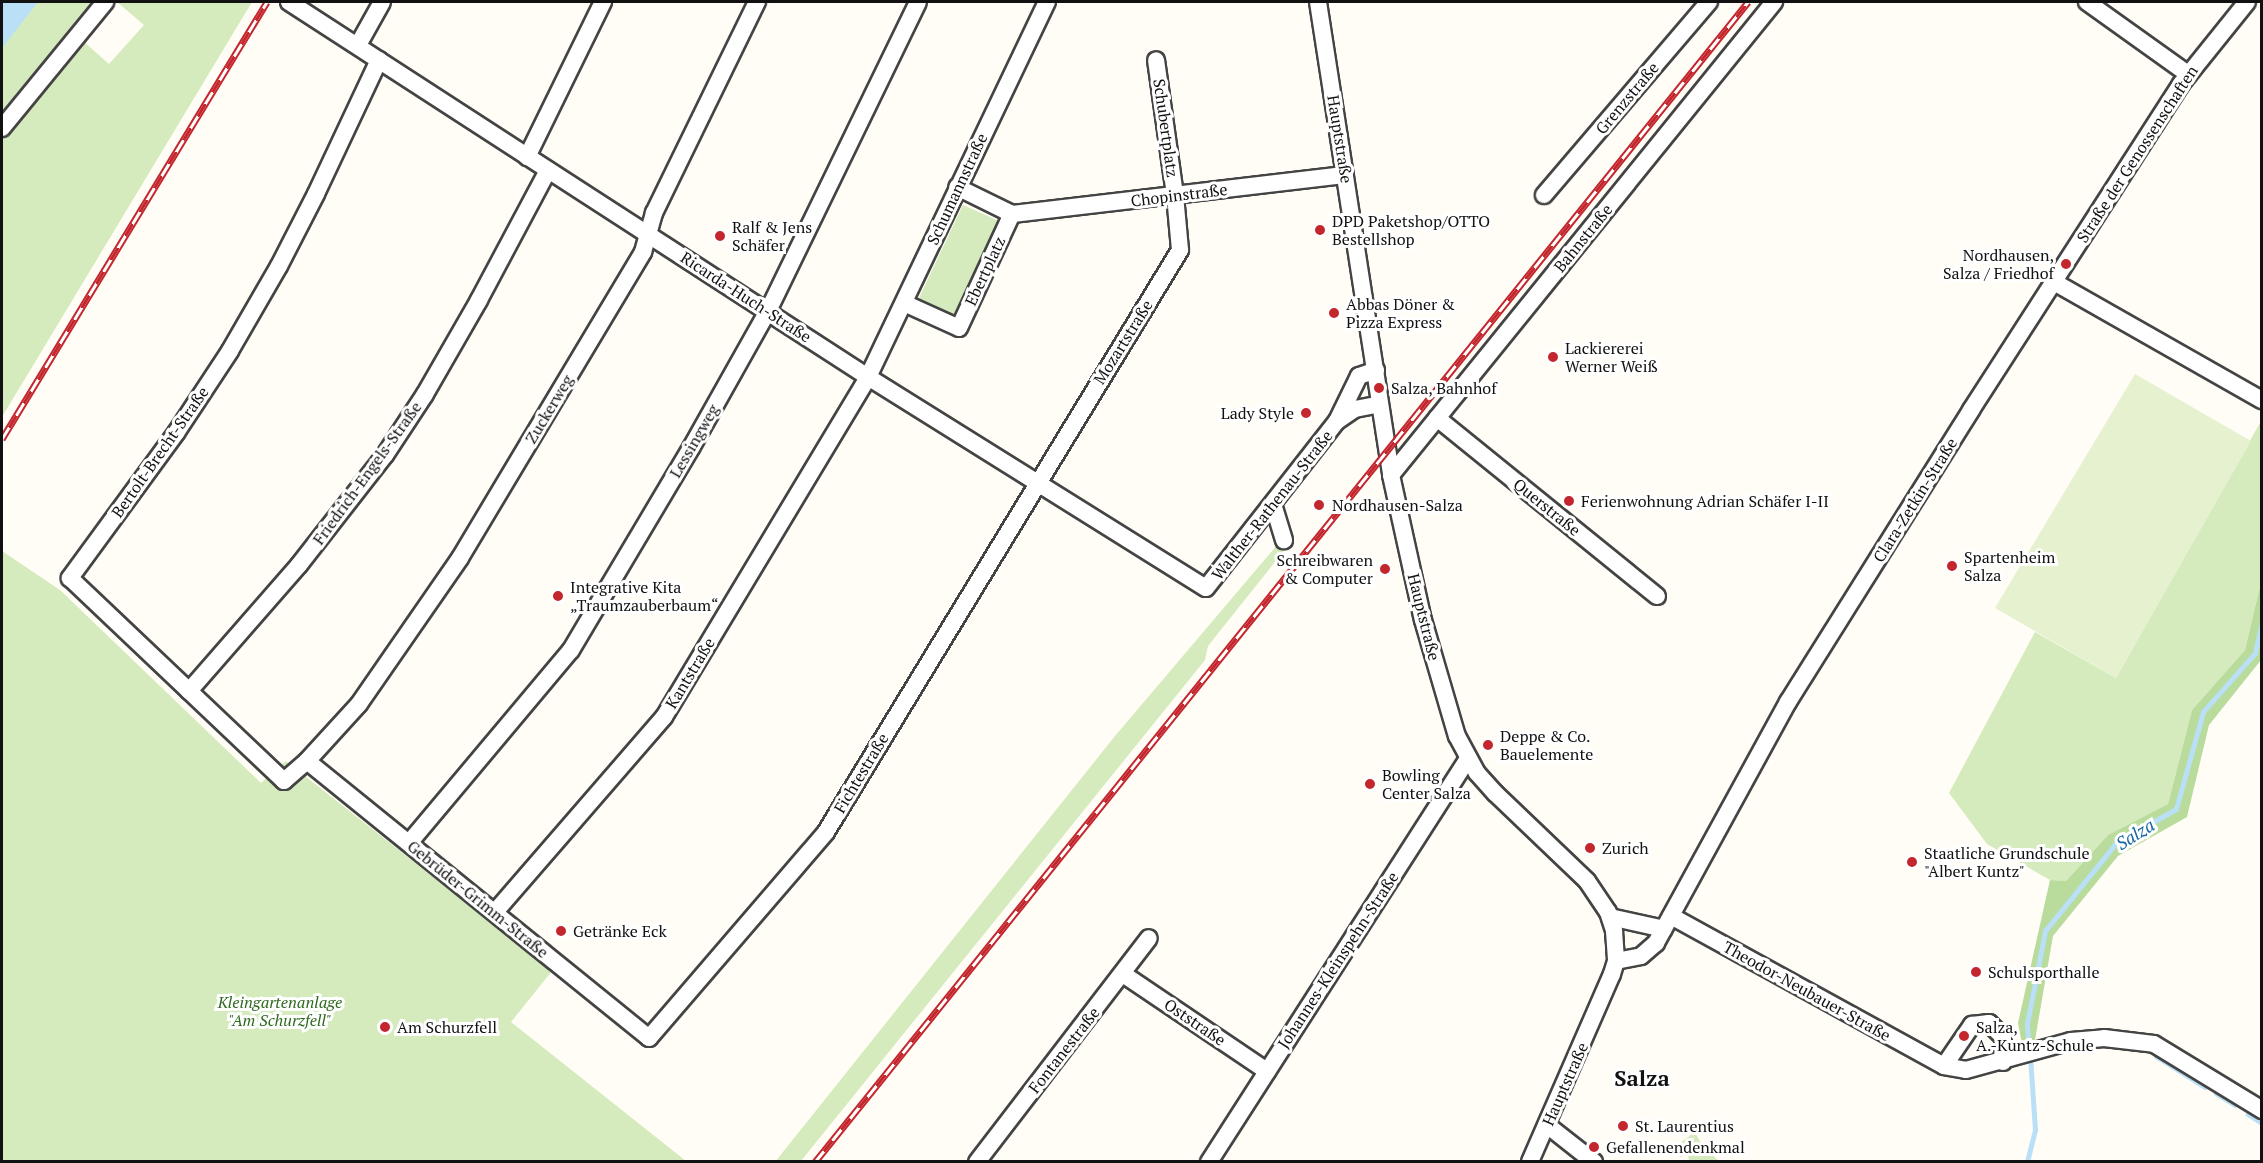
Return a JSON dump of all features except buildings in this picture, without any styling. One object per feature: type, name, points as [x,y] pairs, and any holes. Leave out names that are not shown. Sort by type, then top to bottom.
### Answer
[{"type":"street","points":[[2,128],[105,2]]},
{"type":"street","name":"Ricarda-Huch-Straße","points":[[289,2],[527,157],[649,233],[868,377],[1206,588]]},
{"type":"street","points":[[358,45],[382,2]]},
{"type":"street","points":[[527,157],[603,2]]},
{"type":"street","name":"Zuckerweg","points":[[284,781],[307,761],[359,704],[460,558],[643,252],[654,213],[757,2]]},
{"type":"street","name":"Lessingweg","points":[[409,843],[571,650],[691,448],[768,311],[918,2]]},
{"type":"street","name":"Schumannstraße","points":[[868,377],[1047,2]]},
{"type":"street","name":"Hauptstraße","points":[[1318,2],[1391,474],[1438,675],[1457,736],[1468,758],[1495,794],[1587,881],[1610,917],[1614,931],[1616,961],[1530,1161]]},
{"type":"street","name":"Grenzstraße","points":[[1544,195],[1709,2]]},
{"type":"street","name":"Bahnstraße","points":[[1391,474],[1774,2]]},
{"type":"street","points":[[2087,2],[2188,74]]},
{"type":"street","name":"Straße der Genossenschaften","points":[[2054,282],[2188,74],[2247,2]]},
{"type":"street","name":"Bertolt-Brecht-Straße","points":[[284,781],[70,578],[176,433],[230,351],[311,205],[378,60]]},
{"type":"street","name":"Schubertplatz","points":[[1156,60],[1175,195]]},
{"type":"street","name":"Friedrich-Engels-Straße","points":[[189,691],[299,565],[384,455],[425,394],[474,309],[548,170]]},
{"type":"street","name":"Chopinstraße","points":[[1012,214],[1345,175]]},
{"type":"street","points":[[957,187],[1012,214]]},
{"type":"street","name":"Mozartstraße","points":[[1037,481],[1180,250],[1175,195]]},
{"type":"street","name":"Ebertplatz","points":[[904,303],[959,328],[1012,214]]},
{"type":"street","points":[[2054,282],[2262,400]]},
{"type":"street","name":"Clara-Zetkin-Straße","points":[[1616,961],[1647,953],[1668,923],[1788,702],[2054,282]]},
{"type":"street","name":"Walther-Rathenau-Straße","points":[[1206,588],[1337,421],[1345,400],[1359,376],[1376,370]]},
{"type":"street","name":"Kantstraße","points":[[495,912],[664,717],[868,377]]},
{"type":"street","name":"Walther-Rathenau-Straße","points":[[1337,421],[1355,409],[1380,404]]},
{"type":"street","name":"Querstraße","points":[[1437,418],[1658,596]]},
{"type":"street","name":"Fichtestraße","points":[[649,1038],[826,832],[1037,481]]},
{"type":"street","points":[[1273,504],[1284,540]]},
{"type":"street","name":"Johannes-Kleinspehn-Straße","points":[[1209,1161],[1468,758]]},
{"type":"street","name":"Gebrüder-Grimm-Straße","points":[[307,761],[649,1038]]},
{"type":"street","points":[[1610,917],[1668,923]]},
{"type":"street","name":"Theodor-Neubauer-Straße","points":[[1668,923],[1944,1066],[1966,1070],[2003,1062],[2071,1041],[2104,1038],[2154,1044],[2262,1110]]},
{"type":"street","name":"Fontanestraße","points":[[977,1161],[1149,939]]},
{"type":"street","name":"Oststraße","points":[[1123,974],[1267,1071]]},
{"type":"street","points":[[1944,1066],[1972,1025],[1989,1023],[2003,1037],[2003,1062]]},
{"type":"street","points":[[1547,1125],[1594,1161]]},
{"type":"green space","points":[[2,2],[117,2],[252,2],[2,417]],"holes":[[[117,2],[144,25],[109,64],[83,41]]]},
{"type":"green space","points":[[963,205],[999,221],[955,317],[918,300]]},
{"type":"green space","points":[[2135,374],[2251,441],[2116,678],[1995,608]]},
{"type":"green space","points":[[2261,421],[2261,582],[2245,650],[2192,710],[2168,804],[2108,835],[2066,881],[2050,880],[1987,844],[1949,793],[2035,632],[2116,678]]},
{"type":"green space","points":[[1289,531],[1294,538],[1208,646],[1205,660],[801,1161],[775,1162],[1115,736]]},
{"type":"green space","name":"Kleingartenanlage \"Am Schurzfell\"","points":[[2,551],[60,590],[261,783],[286,761],[552,971],[511,1022],[686,1161],[2,1161]]},
{"type":"green space","points":[[2261,582],[2261,660],[2209,725],[2187,817],[2118,856],[2053,936],[2035,1040],[2022,1044],[2018,1023],[2050,880],[2066,881],[2108,835],[2168,804],[2192,710],[2245,650]]},
{"type":"green space","points":[[1695,1132],[1703,1147],[1719,1161],[1689,1161],[1688,1155],[1680,1157],[1673,1148]]},
{"type":"water","points":[[2,2],[38,2],[2,48]]},
{"type":"waterway","name":"Salza","points":[[2029,1049],[2027,1024],[2045,931],[2116,843],[2176,809],[2203,712],[2255,653],[2262,623]]},
{"type":"waterway","points":[[2156,1056],[2205,1087]]},
{"type":"waterway","name":"Salza","points":[[2027,1162],[2035,1130],[2030,1057]]},
{"type":"waterway","points":[[2216,1093],[2235,1105]]},
{"type":"waterway","points":[[2248,1114],[2262,1123]]},
{"type":"railway","points":[[2,439],[267,2]]},
{"type":"railway","points":[[815,1162],[1748,2]]},
{"type":"place","name":"DPD Paketshop/OTTO Bestellshop","points":[[1320,230]]},
{"type":"place","name":"Ralf & Jens Schäfer","points":[[720,236]]},
{"type":"place","name":"Nordhausen, Salza / Friedhof","points":[[2066,264]]},
{"type":"place","name":"Abbas Döner & Pizza Express","points":[[1334,313]]},
{"type":"place","name":"Lackiererei Werner Weiß","points":[[1553,357]]},
{"type":"place","name":"Salza, Bahnhof","points":[[1379,388]]},
{"type":"place","name":"Lady Style","points":[[1306,413]]},
{"type":"place","name":"Ferienwohnung Adrian Schäfer I-II","points":[[1569,501]]},
{"type":"place","name":"Nordhausen-Salza","points":[[1319,505]]},
{"type":"place","name":"Spartenheim Salza","points":[[1952,566]]},
{"type":"place","name":"Schreibwaren & Computer","points":[[1385,569]]},
{"type":"place","name":"Integrative Kita „Traumzauberbaum“","points":[[558,596]]},
{"type":"place","name":"Deppe & Co. Bauelemente","points":[[1488,745]]},
{"type":"place","name":"Bowling Center Salza","points":[[1370,784]]},
{"type":"place","name":"Zurich","points":[[1590,848]]},
{"type":"place","name":"Staatliche Grundschule \"Albert Kuntz\"","points":[[1912,862]]},
{"type":"place","name":"Getränke Eck","points":[[561,931]]},
{"type":"place","name":"Schulsporthalle","points":[[1976,972]]},
{"type":"place","name":"Am Schurzfell","points":[[385,1027]]},
{"type":"place","name":"Salza, A.-Kuntz-Schule","points":[[1964,1036]]},
{"type":"place","name":"St. Laurentius","points":[[1623,1126]]},
{"type":"place","name":"Gefallenendenkmal","points":[[1594,1147]]},
{"type":"district","name":"Salza","points":[[1642,1078]]}]
